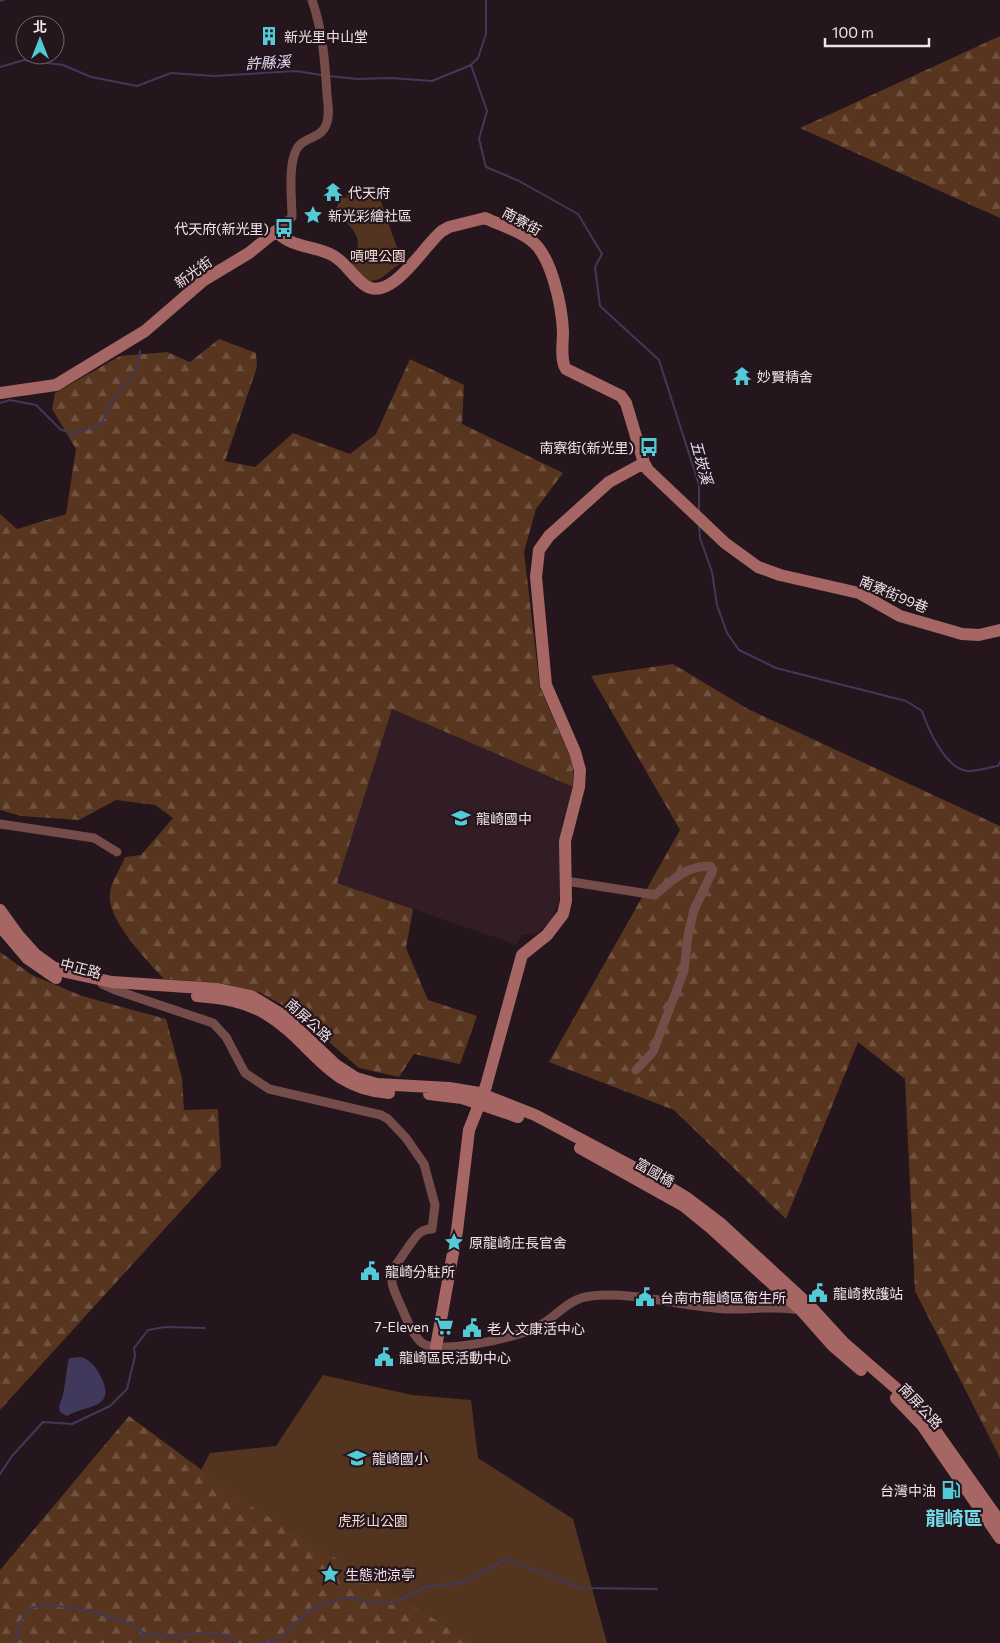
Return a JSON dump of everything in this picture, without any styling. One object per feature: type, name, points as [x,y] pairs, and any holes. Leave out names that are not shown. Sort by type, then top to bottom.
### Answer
[{"type":"street","name":"新光街","points":[[0,393],[56,385],[144,331],[204,280],[249,253],[292,217],[291,181],[295,151],[302,142],[321,133],[326,125],[328,111],[323,38],[312,0]]},
{"type":"street","name":"南寮街","points":[[276,232],[283,240],[318,249],[334,256],[368,288],[393,284],[436,236],[449,227],[485,218],[532,241],[542,251],[547,261],[561,310],[564,366],[571,372],[621,396],[626,403],[644,464]]},
{"type":"street","name":"南寮街99巷","points":[[644,464],[653,476],[725,543],[749,562],[768,572],[859,593],[914,621],[962,634],[979,635],[1000,630]]},
{"type":"street","points":[[436,1346],[457,1232],[469,1130],[486,1086],[522,955],[547,935],[563,914],[566,881],[565,841],[577,796],[580,770],[570,738],[546,685],[536,564],[539,550],[549,536],[608,482],[644,464]]},
{"type":"street","points":[[0,824],[94,838],[117,852]]},
{"type":"street","points":[[566,881],[655,896],[684,872],[695,866],[710,866],[713,870],[694,910],[688,935],[684,971],[653,1052],[636,1070]]},
{"type":"street","name":"中正路","points":[[0,910],[27,946],[44,960],[66,972],[93,979]]},
{"type":"street","name":"中正路","points":[[0,926],[19,951],[51,976],[78,985],[115,990]]},
{"type":"street","points":[[93,979],[115,990],[213,1023],[226,1037],[245,1073],[263,1086],[381,1115],[406,1138],[424,1164],[435,1205],[435,1216],[432,1229],[420,1232],[394,1269],[392,1283],[404,1314],[420,1340],[426,1345],[473,1344],[525,1333],[541,1325],[571,1302],[589,1296],[620,1296],[726,1309],[774,1306],[806,1308]]},
{"type":"street","name":"南屏公路","points":[[93,979],[218,989],[251,996],[284,1016],[336,1065],[356,1078],[377,1084],[464,1090],[497,1104]]},
{"type":"street","name":"南屏公路","points":[[115,990],[228,999],[255,1008],[278,1022],[331,1072],[352,1086],[376,1092],[462,1098],[497,1104]]},
{"type":"street","name":"富國橋","points":[[497,1104],[596,1156],[684,1206],[784,1287],[806,1308]]},
{"type":"street","name":"南屏公路","points":[[806,1308],[920,1409],[1000,1522]]},
{"type":"street","name":"南屏公路","points":[[806,1308],[833,1346],[901,1403],[922,1425],[1000,1538]]},
{"type":"shaded area","name":"龍崎國中","points":[[392,709],[573,787],[561,829],[559,901],[551,921],[537,933],[522,935],[517,945],[337,883]]},
{"type":"shaded area","points":[[81,1357],[89,1361],[98,1372],[105,1386],[105,1394],[103,1400],[98,1404],[67,1416],[60,1412],[59,1406],[69,1358]]},
{"type":"green space","points":[[1000,36],[1000,218],[800,128]]},
{"type":"green space","name":"嗊哩公園","points":[[342,195],[379,196],[402,262],[380,279],[368,282],[350,267],[358,248],[358,243],[355,233],[336,209]]},
{"type":"green space","points":[[219,339],[256,353],[257,367],[225,461],[255,467],[293,433],[350,454],[376,434],[410,359],[464,385],[462,424],[563,473],[536,509],[524,552],[540,688],[573,763],[573,787],[392,709],[337,883],[413,909],[406,948],[428,1000],[477,1016],[460,1064],[414,1054],[399,1077],[359,1068],[293,1011],[259,992],[219,983],[164,979],[129,939],[114,915],[110,903],[111,889],[125,857],[141,855],[173,818],[155,805],[116,800],[79,820],[21,816],[0,810],[0,514],[17,529],[66,514],[76,449],[52,409],[55,393],[120,356],[167,352],[190,362]]},
{"type":"green space","points":[[673,664],[748,709],[1000,826],[1000,1458],[915,1291],[905,1079],[858,1042],[786,1219],[674,1110],[549,1062],[680,830],[591,676]]},
{"type":"green space","points":[[0,952],[32,975],[82,996],[166,1019],[182,1078],[184,1110],[218,1109],[221,1167],[0,1410]]},
{"type":"green space","name":"虎形山公園","points":[[323,1375],[412,1395],[471,1400],[478,1458],[573,1519],[607,1643],[153,1643],[136,1592],[210,1453],[276,1446]]},
{"type":"green space","points":[[129,1416],[249,1505],[473,1643],[0,1643],[0,1570]]},
{"type":"waterway","points":[[0,1],[4,0]]},
{"type":"waterway","name":"許縣溪","points":[[329,76],[357,79],[391,78],[432,81],[471,65],[478,58],[486,34],[486,0]]},
{"type":"waterway","name":"許縣溪","points":[[0,67],[24,60],[63,65],[91,77],[137,86],[171,73],[214,76],[296,71],[321,75]]},
{"type":"waterway","name":"五崁溪","points":[[471,65],[487,111],[479,139],[486,167],[519,181],[578,214],[602,254],[595,267],[600,306],[659,360],[699,485],[699,511]]},
{"type":"waterway","points":[[0,403],[10,400],[36,405],[61,430],[74,433],[101,425],[116,396],[134,374],[140,351]]},
{"type":"waterway","name":"五崁溪","points":[[699,526],[700,538],[712,572],[717,605],[727,633],[739,650],[776,668],[906,701],[922,711],[938,747],[959,768],[974,771],[998,766],[1000,762]]},
{"type":"waterway","points":[[0,1474],[12,1456],[43,1422],[72,1424],[110,1406],[127,1389],[135,1356],[134,1348],[148,1330],[165,1327],[205,1328]]},
{"type":"waterway","points":[[259,1643],[277,1640],[312,1608],[345,1598],[391,1604],[426,1587],[462,1583],[506,1559],[581,1588],[657,1589]]},
{"type":"waterway","points":[[16,1643],[17,1627],[30,1608],[47,1604],[98,1613],[132,1625],[142,1632],[145,1643]]},
{"type":"waterway","points":[[142,1632],[171,1637],[210,1632],[224,1635],[237,1643]]},
{"type":"place","name":"新光里中山堂","points":[[269,36]]},
{"type":"place","name":"代天府","points":[[333,192]]},
{"type":"place","name":"新光彩繪社區","points":[[313,215]]},
{"type":"place","name":"代天府(新光里)","points":[[284,228]]},
{"type":"place","name":"妙賢精舍","points":[[742,376]]},
{"type":"place","name":"南寮街(新光里)","points":[[649,447]]},
{"type":"place","name":"龍崎國中","points":[[461,818]]},
{"type":"place","name":"原龍崎庄長官舍","points":[[454,1242]]},
{"type":"place","name":"龍崎分駐所","points":[[370,1271]]},
{"type":"place","name":"龍崎救護站","points":[[818,1293]]},
{"type":"place","name":"台南市龍崎區衛生所","points":[[645,1297]]},
{"type":"place","name":"7-Eleven","points":[[444,1326]]},
{"type":"place","name":"老人文康活中心","points":[[472,1328]]},
{"type":"place","name":"龍崎區民活動中心","points":[[384,1357]]},
{"type":"place","name":"龍崎國小","points":[[357,1458]]},
{"type":"place","name":"台灣中油","points":[[951,1490]]},
{"type":"place","name":"生態池涼亭","points":[[330,1574]]},
{"type":"district","name":"龍崎區","points":[[954,1517]]}]
